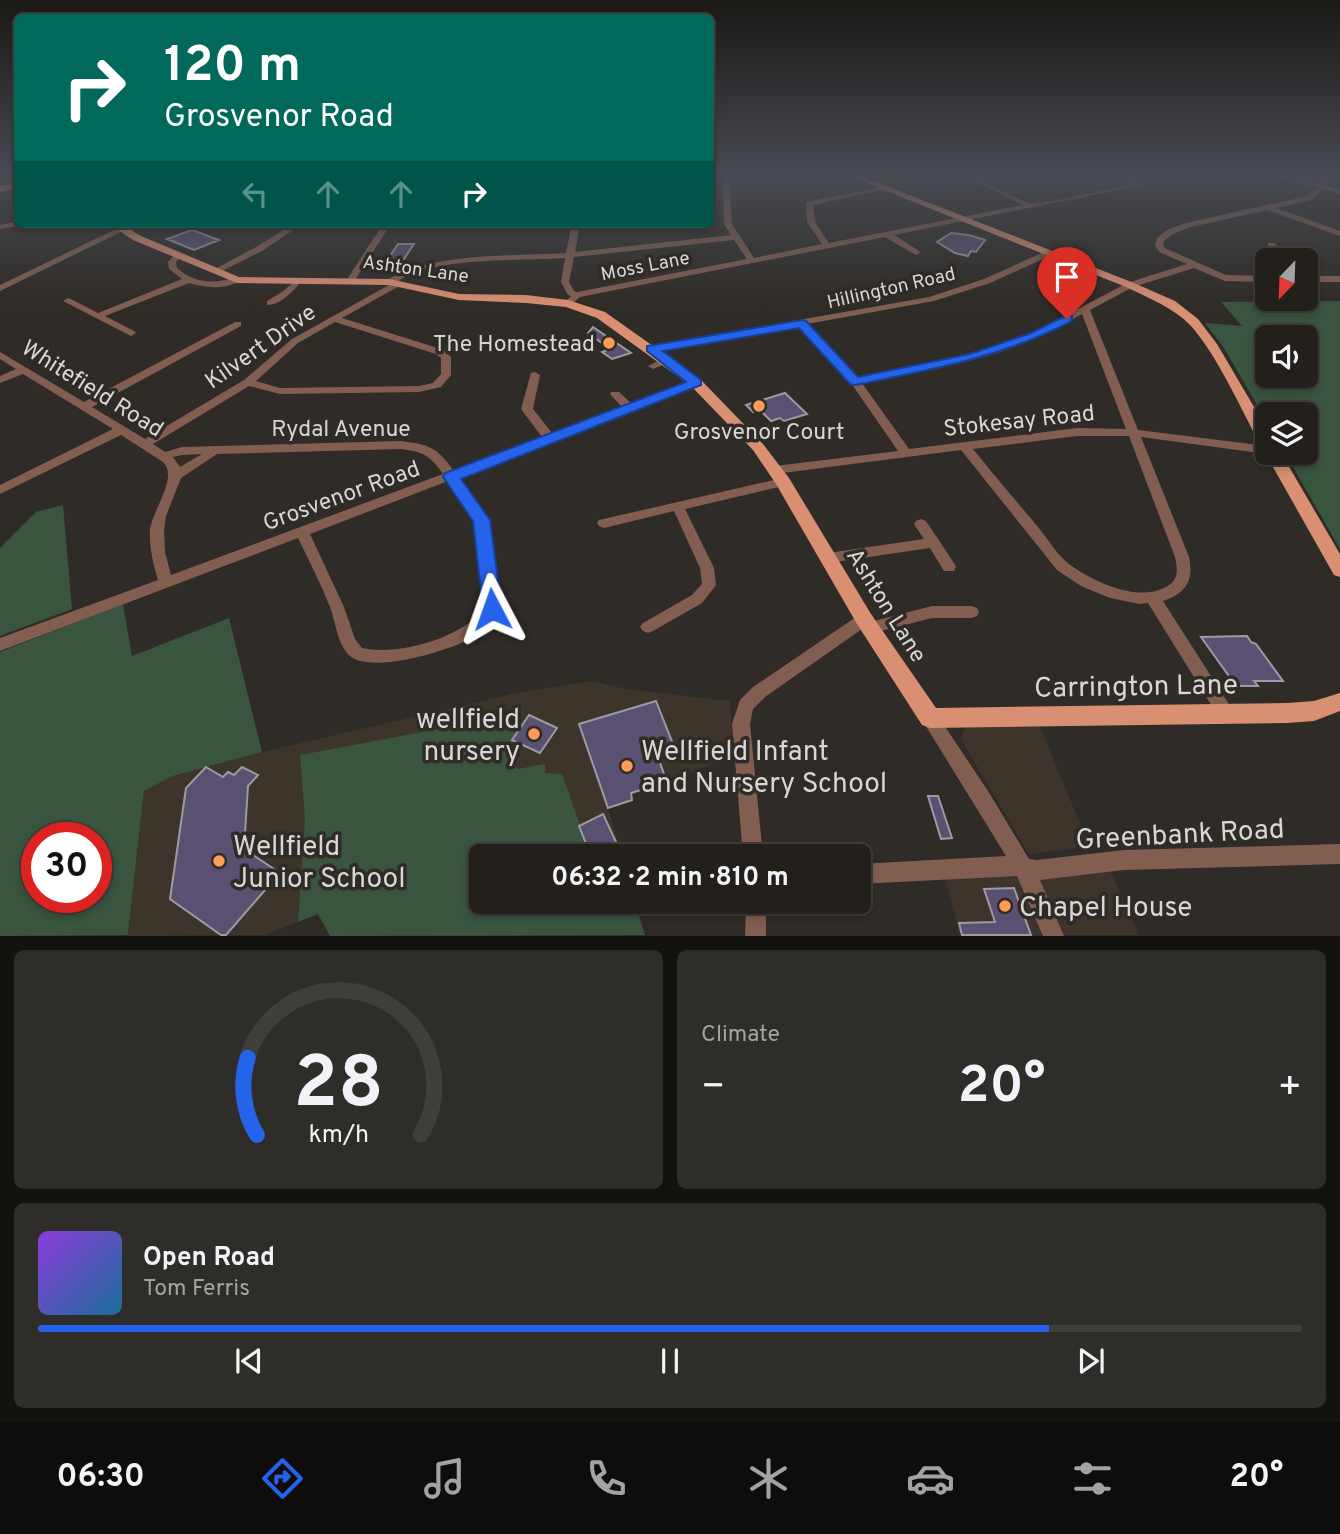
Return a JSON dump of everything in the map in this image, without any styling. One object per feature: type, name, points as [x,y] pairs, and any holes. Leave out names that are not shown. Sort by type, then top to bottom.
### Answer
[{"type":"main road","points":[[964,220],[1130,285],[1171,304],[1194,322],[1211,344],[1255,421]]},
{"type":"main road","name":"Ashton Lane","points":[[119,228],[237,280],[394,282],[459,297],[572,300],[601,315],[655,361],[696,383],[753,441],[779,476],[867,624],[930,718]]},
{"type":"main road","points":[[1280,465],[1340,570]]},
{"type":"main road","name":"Carrington Lane","points":[[930,718],[1226,714],[1314,711],[1338,705]]},
{"type":"street","points":[[728,220],[752,261]]},
{"type":"street","points":[[811,220],[828,246]]},
{"type":"street","name":"Moss Lane","points":[[572,300],[959,220]]},
{"type":"street","points":[[1214,220],[1176,229],[1160,240],[1159,246],[1164,251],[1225,278],[1255,279]]},
{"type":"street","points":[[1301,220],[1340,234]]},
{"type":"street","points":[[0,288],[115,228]]},
{"type":"street","points":[[215,271],[293,228]]},
{"type":"street","points":[[350,281],[384,228]]},
{"type":"street","points":[[572,300],[565,282],[575,228]]},
{"type":"street","points":[[888,234],[916,253]]},
{"type":"street","name":"Kilvert Drive","points":[[145,444],[248,382],[261,373],[287,346],[402,275],[459,262],[569,256],[736,237]]},
{"type":"street","points":[[1271,245],[1275,248]]},
{"type":"street","name":"Hillington Road","points":[[655,361],[802,324],[899,307],[987,281],[1049,253]]},
{"type":"street","points":[[179,255],[172,262],[173,269],[188,280]]},
{"type":"street","points":[[855,381],[973,357],[1036,335],[1130,285],[1194,265]]},
{"type":"street","points":[[1318,277],[1340,279]]},
{"type":"street","points":[[98,316],[188,280],[222,284],[237,280]]},
{"type":"street","points":[[270,303],[285,294],[298,281]]},
{"type":"street","points":[[68,301],[131,332]]},
{"type":"street","points":[[964,446],[1073,575],[1115,594],[1153,598],[1170,593],[1180,585],[1184,565],[1136,433],[1085,310]]},
{"type":"street","points":[[248,382],[280,391],[419,390],[437,385],[446,376],[446,357],[440,352],[334,318]]},
{"type":"street","points":[[1067,319],[1090,326]]},
{"type":"street","points":[[83,407],[238,324]]},
{"type":"street","points":[[802,324],[855,381],[906,453]]},
{"type":"street","name":"Whitefield Road","points":[[0,355],[164,456]]},
{"type":"street","points":[[0,380],[24,370]]},
{"type":"street","points":[[535,375],[527,409],[550,439]]},
{"type":"street","name":"Grosvenor Road","points":[[0,645],[696,383]]},
{"type":"street","points":[[615,394],[630,408]]},
{"type":"street","points":[[0,490],[121,430]]},
{"type":"street","name":"Stokesay Road","points":[[604,523],[779,476],[906,453],[1077,432],[1136,433],[1255,448]]},
{"type":"street","name":"Rydal Avenue","points":[[164,456],[182,452],[412,446],[437,456],[451,477]]},
{"type":"street","name":"Rydal Avenue","points":[[176,475],[218,451]]},
{"type":"street","points":[[164,456],[173,465],[176,475],[158,523],[158,557],[166,582]]},
{"type":"street","points":[[302,531],[337,607],[348,642],[357,653],[382,656],[456,639],[482,622],[493,603],[482,520],[451,477]]},
{"type":"street","points":[[648,627],[697,599],[709,585],[707,568],[677,505]]},
{"type":"street","points":[[921,524],[949,567]]},
{"type":"street","points":[[828,558],[933,543]]},
{"type":"street","points":[[1153,598],[1226,714]]},
{"type":"street","points":[[751,844],[741,732],[746,705],[759,692],[867,624],[932,612],[972,612]]},
{"type":"street","points":[[930,718],[1024,867],[1054,936]]},
{"type":"street","name":"Greenbank Road","points":[[871,873],[1012,865],[1037,870],[1124,860],[1340,854]]},
{"type":"street","points":[[755,936],[756,914]]},
{"type":"shaded area","points":[[592,681],[627,689],[730,701],[733,756],[631,793],[632,800],[608,808],[618,844],[469,844],[469,914],[639,914],[645,935],[330,935],[318,914],[265,935],[128,936],[144,791],[173,776],[262,752],[516,693]]},
{"type":"shaded area","points":[[1035,715],[1090,847],[1029,854],[963,743],[961,737],[965,728]]},
{"type":"shaded area","points":[[1111,871],[1139,935],[960,935],[944,875]]},
{"type":"green space","points":[[1318,301],[1340,301],[1340,549],[1292,465],[1318,465],[1318,402],[1255,402],[1224,348],[1205,323],[1242,326],[1221,302],[1255,302],[1255,312],[1318,312]]},
{"type":"green space","points":[[63,505],[72,609],[0,636],[0,548],[36,512]]},
{"type":"green space","points":[[123,604],[132,656],[229,618],[262,752],[173,776],[144,791],[128,935],[0,936],[0,652]]},
{"type":"green space","points":[[518,714],[522,725],[507,751],[517,769],[545,764],[545,773],[562,774],[587,844],[469,844],[469,914],[638,914],[645,935],[330,936],[318,914],[298,922],[305,818],[300,755]]},
{"type":"building","points":[[192,230],[219,240],[194,250],[167,239]]},
{"type":"building","points":[[951,233],[985,240],[976,252],[971,251],[968,256],[955,253],[937,242]]},
{"type":"building","points":[[398,244],[414,244],[400,265],[384,265]]},
{"type":"building","name":"The Homestead","points":[[593,327],[631,353],[612,359],[602,352],[610,349],[588,333]]},
{"type":"building","name":"Grosvenor Court","points":[[785,393],[807,414],[784,421],[780,418],[771,421],[760,410],[753,412],[746,405]]},
{"type":"building","points":[[1247,636],[1283,681],[1254,681],[1258,686],[1236,686],[1201,637]]},
{"type":"building","name":"Wellfield Infant and Nursery School","points":[[656,701],[673,744],[655,749],[667,782],[631,793],[632,800],[608,808],[579,724]]},
{"type":"building","name":"wellfield nursery","points":[[529,715],[557,728],[540,753],[512,740]]},
{"type":"building","name":"Wellfield Junior School","points":[[206,767],[223,777],[228,772],[234,775],[242,767],[258,775],[248,786],[244,849],[280,873],[226,935],[221,935],[170,899],[186,788]]},
{"type":"building","points":[[928,796],[938,796],[952,838],[941,839]]},
{"type":"building","points":[[603,814],[617,844],[586,844],[579,826]]},
{"type":"building","name":"Chapel House","points":[[1014,888],[1031,935],[962,935],[959,923],[995,922],[984,889]]},
{"type":"place","name":"The Homestead","points":[[609,343]]},
{"type":"place","name":"Grosvenor Court","points":[[759,406]]},
{"type":"place","name":"wellfield nursery","points":[[534,734]]},
{"type":"place","name":"Wellfield Infant and Nursery School","points":[[627,766]]},
{"type":"place","name":"Wellfield Junior School","points":[[219,861]]},
{"type":"place","name":"Chapel House","points":[[1005,906]]},
{"type":"route","points":[[492,609],[482,520],[451,477],[696,383],[652,349],[802,324],[855,381],[973,357],[1036,335],[1067,319]]}]
